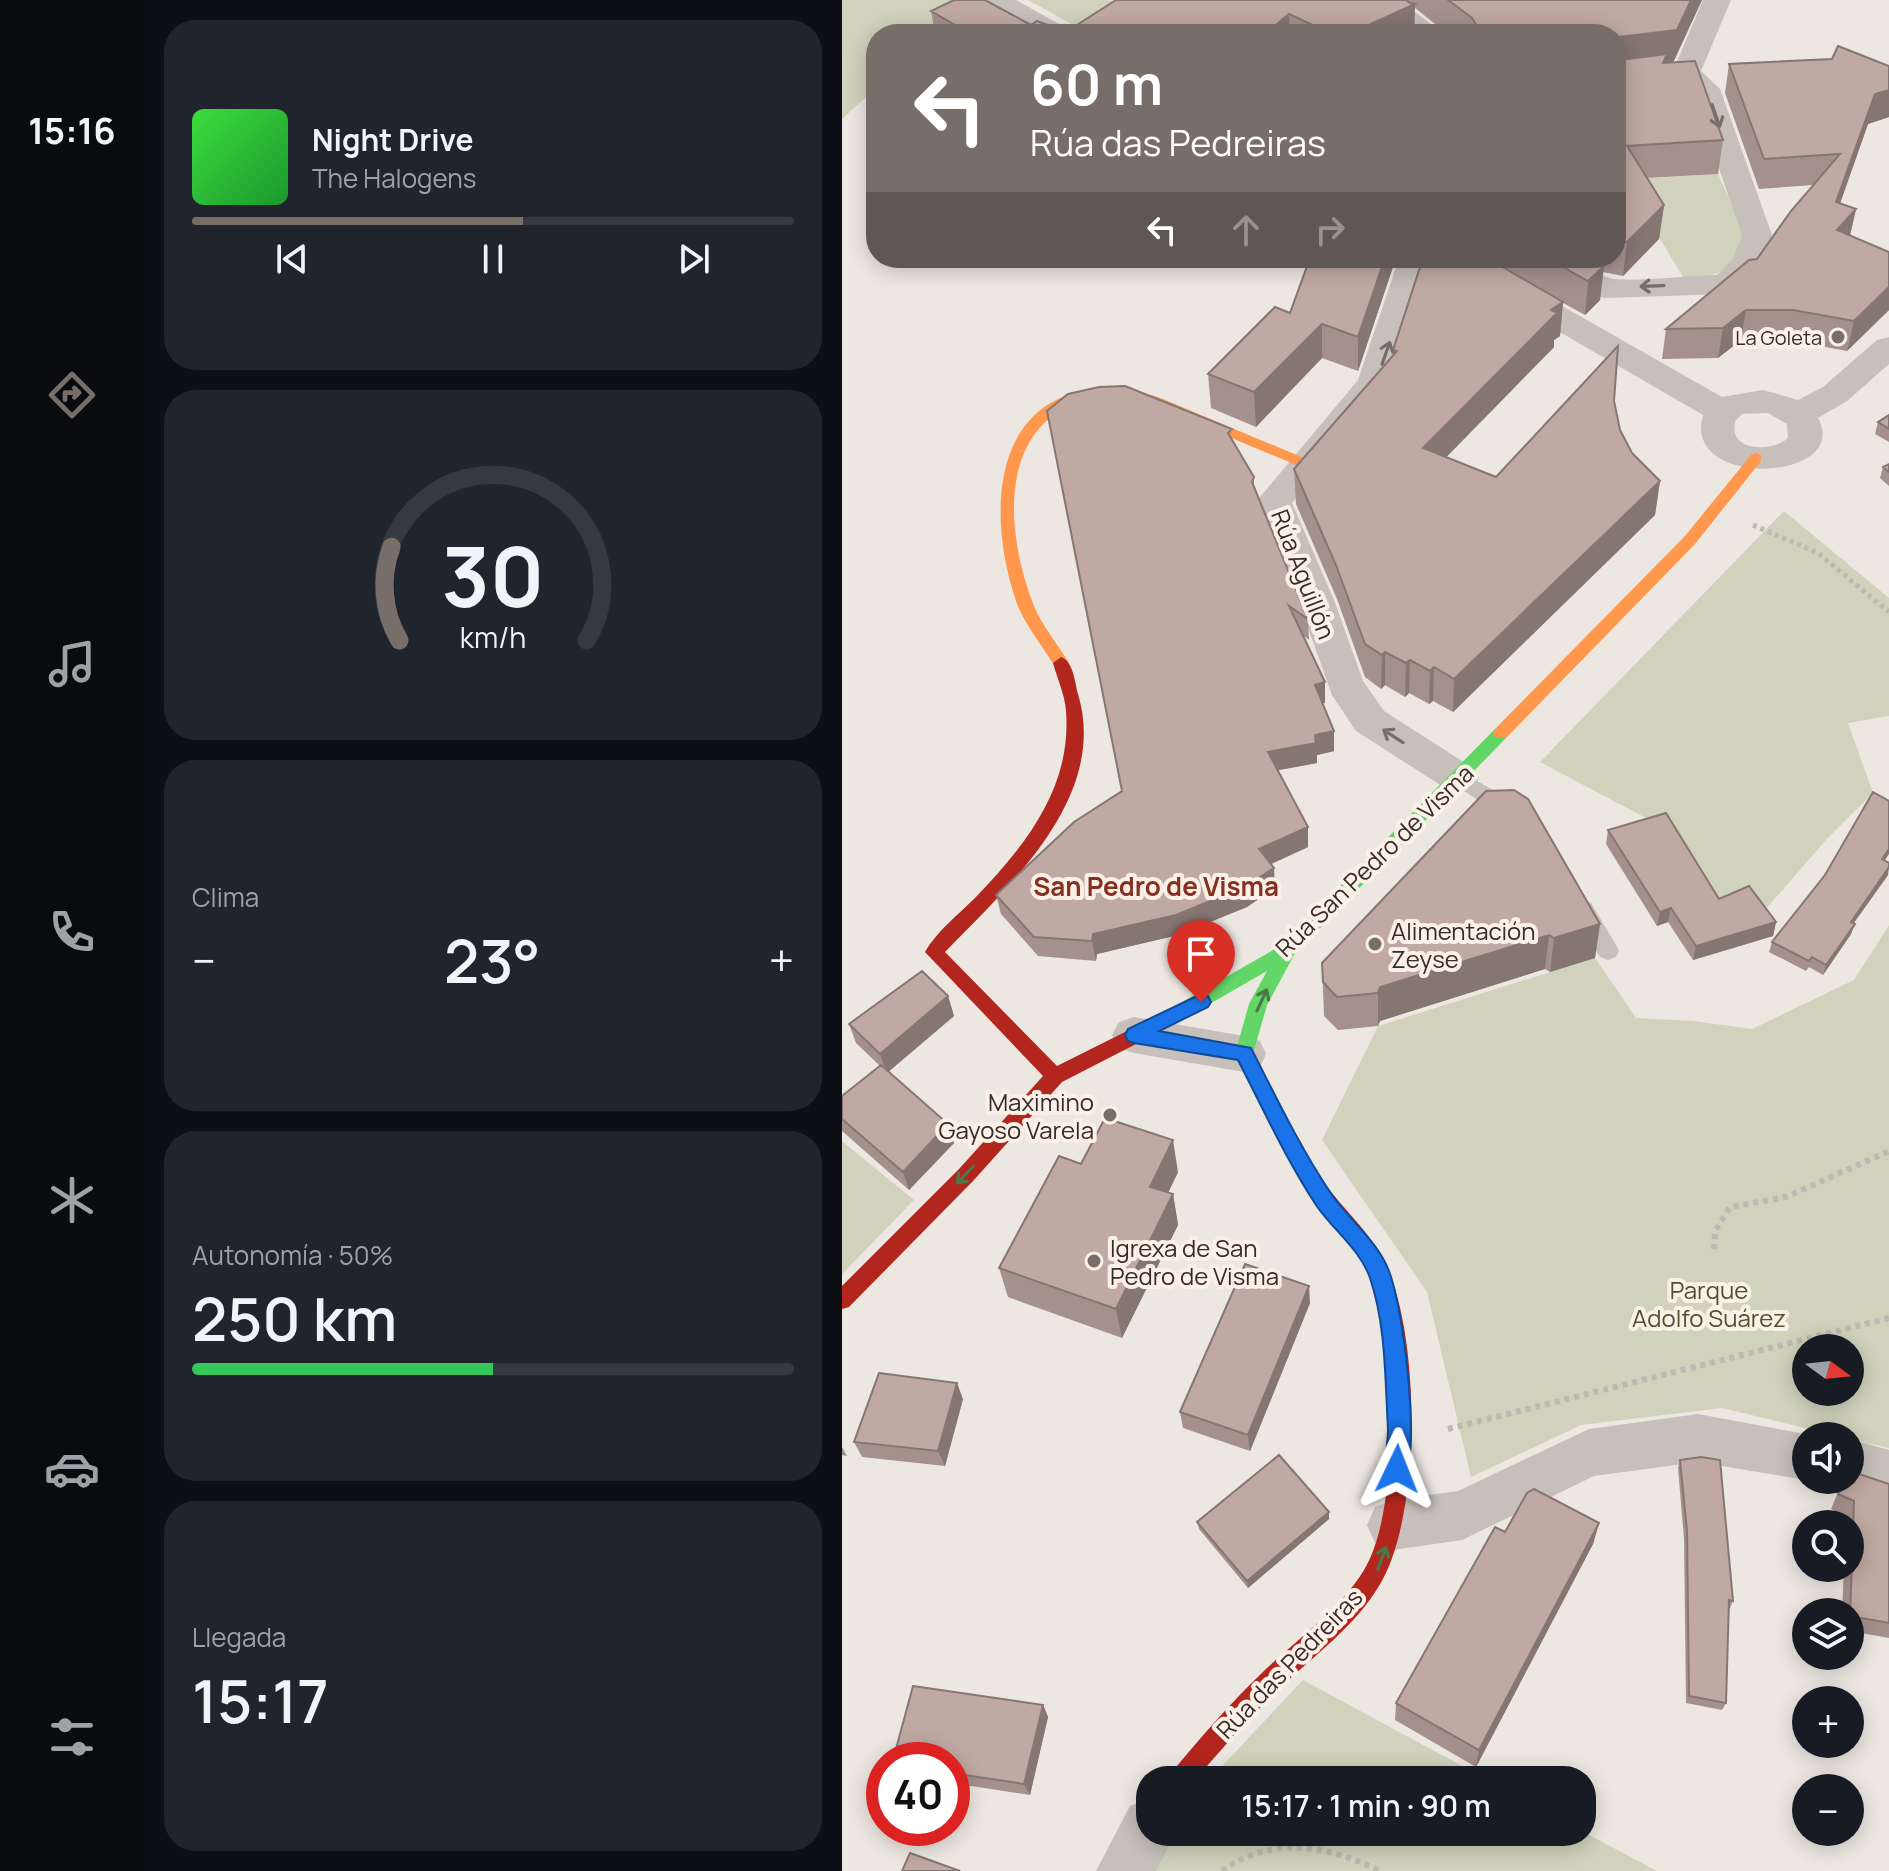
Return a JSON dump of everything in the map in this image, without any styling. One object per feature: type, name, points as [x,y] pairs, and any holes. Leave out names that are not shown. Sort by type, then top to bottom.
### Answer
[{"type":"street","points":[[996,0],[1038,24]]},
{"type":"street","points":[[1352,5],[1381,0],[1415,24]]},
{"type":"street","points":[[1576,268],[1605,288],[1726,284],[1748,262],[1757,235],[1706,89],[1672,74],[1717,0]]},
{"type":"street","name":"Rúa Aguillón","points":[[1412,268],[1375,380],[1274,502],[1316,600],[1345,685],[1370,721],[1459,778]]},
{"type":"street","points":[[1473,268],[1722,412]]},
{"type":"street","points":[[1529,300],[1568,268]]},
{"type":"street","points":[[1797,415],[1835,394],[1889,347]]},
{"type":"street","points":[[1055,1076],[934,952],[1024,854],[1057,806],[1073,770],[1078,745],[1077,719],[1067,671],[1028,611],[1011,558],[1007,512],[1008,469],[1033,421],[1047,408],[1066,397],[1127,393],[1306,464]]},
{"type":"street","points":[[1763,401],[1787,408],[1797,415],[1806,429],[1803,444],[1798,450],[1779,458],[1756,458],[1735,452],[1720,439],[1716,425],[1722,412],[1740,403],[1763,401]]},
{"type":"street","name":"Rúa San Pedro de Visma","points":[[842,1300],[966,1175],[1055,1076],[1201,1002],[1288,950],[1690,540],[1756,458]]},
{"type":"street","points":[[1134,1035],[1244,1054],[1258,1004],[1288,950]]},
{"type":"street","name":"Rúa das Pedreiras","points":[[1192,1766],[1225,1726],[1346,1613],[1377,1570],[1393,1525],[1399,1441],[1396,1385],[1389,1313],[1379,1273],[1362,1246],[1325,1201],[1293,1149],[1244,1054]]},
{"type":"street","points":[[1393,1525],[1462,1515],[1589,1453],[1698,1438],[1792,1454]]},
{"type":"street","points":[[1864,1467],[1889,1474]]},
{"type":"street","points":[[1124,1871],[1138,1846]]},
{"type":"lane","points":[[1459,778],[1524,819]]},
{"type":"lane","points":[[1571,888],[1608,951]]},
{"type":"path","points":[[1752,524],[1818,553],[1889,612]]},
{"type":"path","points":[[1714,1249],[1715,1231],[1730,1207],[1786,1197],[1889,1151]]},
{"type":"path","points":[[1438,1431],[1889,1318]]},
{"type":"path","points":[[1222,1871],[1237,1858],[1297,1845],[1356,1857],[1380,1871]]},
{"type":"green space","points":[[842,0],[972,0],[946,24],[866,24],[866,97],[842,119]]},
{"type":"green space","points":[[1028,0],[1106,0],[1142,7],[1109,24],[1072,24]]},
{"type":"green space","points":[[1718,174],[1744,238],[1740,257],[1725,270],[1685,280],[1626,180]]},
{"type":"green space","points":[[1784,511],[1889,598],[1889,716],[1848,723],[1873,793],[1825,841],[1733,947],[1663,827],[1540,762]]},
{"type":"green space","name":"Parque Adolfo Suárez","points":[[1889,925],[1889,1448],[1864,1442],[1864,1422],[1792,1422],[1792,1425],[1722,1408],[1581,1425],[1471,1477],[1427,1292],[1322,1140],[1378,1026],[1595,958],[1636,1018],[1752,1029],[1854,980]]},
{"type":"green space","points":[[842,1141],[914,1200],[842,1274]]},
{"type":"green space","points":[[1303,1680],[1462,1766],[1222,1766]]},
{"type":"green space","points":[[1596,1838],[1657,1871],[1153,1871],[1168,1846],[1596,1846]]},
{"type":"building","points":[[954,0],[985,0],[1029,24],[954,24],[931,11]]},
{"type":"building","points":[[1116,0],[1406,0],[1415,4],[1371,24],[1310,24],[1289,14],[1277,24],[1078,24]]},
{"type":"building","points":[[1448,0],[1691,0],[1677,30],[1626,36],[1626,24],[1476,24]]},
{"type":"building","points":[[1838,46],[1889,66],[1889,90],[1875,94],[1836,202],[1856,209],[1837,230],[1889,252],[1889,287],[1854,321],[1793,310],[1746,310],[1723,328],[1666,329],[1749,260],[1757,259],[1791,211],[1840,154],[1764,159],[1729,64],[1832,59]]},
{"type":"building","points":[[1667,54],[1663,63],[1695,61],[1723,140],[1627,146],[1664,205],[1627,242],[1626,59]]},
{"type":"building","points":[[1306,268],[1382,268],[1358,337],[1322,324],[1254,392],[1208,374],[1275,307],[1290,313]]},
{"type":"building","points":[[1420,268],[1504,268],[1563,302],[1551,310],[1557,313],[1423,448],[1496,477],[1618,346],[1614,401],[1620,430],[1632,453],[1660,481],[1454,679],[1434,667],[1430,671],[1410,660],[1406,663],[1385,652],[1382,655],[1365,644],[1336,565],[1294,469],[1397,351],[1393,350]]},
{"type":"building","points":[[1565,268],[1602,268],[1588,281]]},
{"type":"building","points":[[1125,386],[1232,429],[1228,433],[1254,477],[1252,482],[1308,619],[1289,606],[1325,682],[1315,685],[1334,731],[1315,735],[1316,743],[1268,752],[1308,827],[1259,849],[1274,868],[1245,887],[1176,915],[1093,934],[1092,941],[1034,937],[996,895],[1074,822],[1122,791],[1047,411],[1068,394],[1099,387]]},
{"type":"building","points":[[1889,415],[1889,429],[1878,422]]},
{"type":"building","points":[[1514,790],[1528,799],[1600,924],[1554,938],[1549,935],[1380,987],[1378,993],[1337,997],[1323,982],[1322,963],[1486,791]]},
{"type":"building","points":[[1873,792],[1889,801],[1889,849],[1882,859],[1889,863],[1889,867],[1851,922],[1855,924],[1826,965],[1812,957],[1809,961],[1772,942],[1825,875]]},
{"type":"building","points":[[1666,813],[1719,899],[1749,886],[1776,922],[1696,946],[1671,908],[1660,912],[1608,830]]},
{"type":"building","points":[[922,971],[948,996],[880,1054],[849,1024]]},
{"type":"building","points":[[881,1065],[948,1124],[903,1172],[842,1119],[842,1096]]},
{"type":"building","name":"Igrexa de San Pedro de Visma","points":[[1105,1118],[1173,1140],[1150,1187],[1173,1194],[1116,1309],[999,1268],[1059,1156],[1081,1164]]},
{"type":"building","points":[[1245,1264],[1309,1286],[1248,1435],[1180,1412]]},
{"type":"building","points":[[879,1373],[957,1383],[938,1451],[854,1442]]},
{"type":"building","points":[[1279,1455],[1329,1512],[1247,1581],[1197,1522]]},
{"type":"building","points":[[1701,1457],[1720,1460],[1733,1601],[1729,1600],[1726,1703],[1689,1696],[1687,1531],[1680,1460]]},
{"type":"building","points":[[1864,1476],[1889,1484],[1889,1623],[1864,1619],[1864,1598],[1851,1598],[1851,1582],[1864,1582],[1864,1510],[1854,1510],[1854,1501],[1838,1494],[1864,1494]]},
{"type":"building","points":[[1534,1489],[1599,1523],[1479,1750],[1396,1703],[1495,1527],[1505,1532],[1527,1493]]},
{"type":"building","points":[[913,1686],[1043,1705],[1024,1784],[970,1776],[970,1742],[898,1742]]},
{"type":"building","points":[[910,1853],[960,1871],[902,1871]]},
{"type":"traffic: fast","points":[[1168,1019],[1288,950],[1501,733]]},
{"type":"traffic: fast","points":[[1287,952],[1258,1004],[1244,1054],[1292,1148],[1318,1190]]},
{"type":"traffic: slow","points":[[1061,663],[1026,606],[1011,551],[1007,521],[1007,492],[1012,463],[1023,438],[1040,417],[1081,396],[1131,394],[1146,397],[1306,464]]},
{"type":"traffic: slow","points":[[1501,733],[1690,540],[1756,458]]},
{"type":"traffic: jam","points":[[1055,1076],[934,952],[1022,857],[1047,823],[1065,787],[1075,749],[1074,707],[1061,663]]},
{"type":"traffic: jam","points":[[842,1300],[966,1175],[1055,1076],[1168,1019]]},
{"type":"traffic: jam","points":[[1192,1766],[1250,1702],[1351,1605],[1372,1577],[1385,1550],[1393,1513],[1400,1424],[1394,1334],[1387,1296],[1371,1256],[1318,1190]]},
{"type":"place","name":"La Goleta","points":[[1838,337]]},
{"type":"place","name":"Alimentación Zeyse","points":[[1375,944]]},
{"type":"place","name":"Maximino Gayoso Varela","points":[[1110,1115]]},
{"type":"place","name":"Igrexa de San Pedro de Visma","points":[[1094,1261]]},
{"type":"district","name":"San Pedro de Visma","points":[[1156,886]]},
{"type":"route","points":[[1201,1002],[1134,1035],[1202,1044],[1244,1054],[1293,1149],[1325,1201],[1362,1246],[1379,1273],[1389,1313],[1396,1372],[1397,1469]]}]
